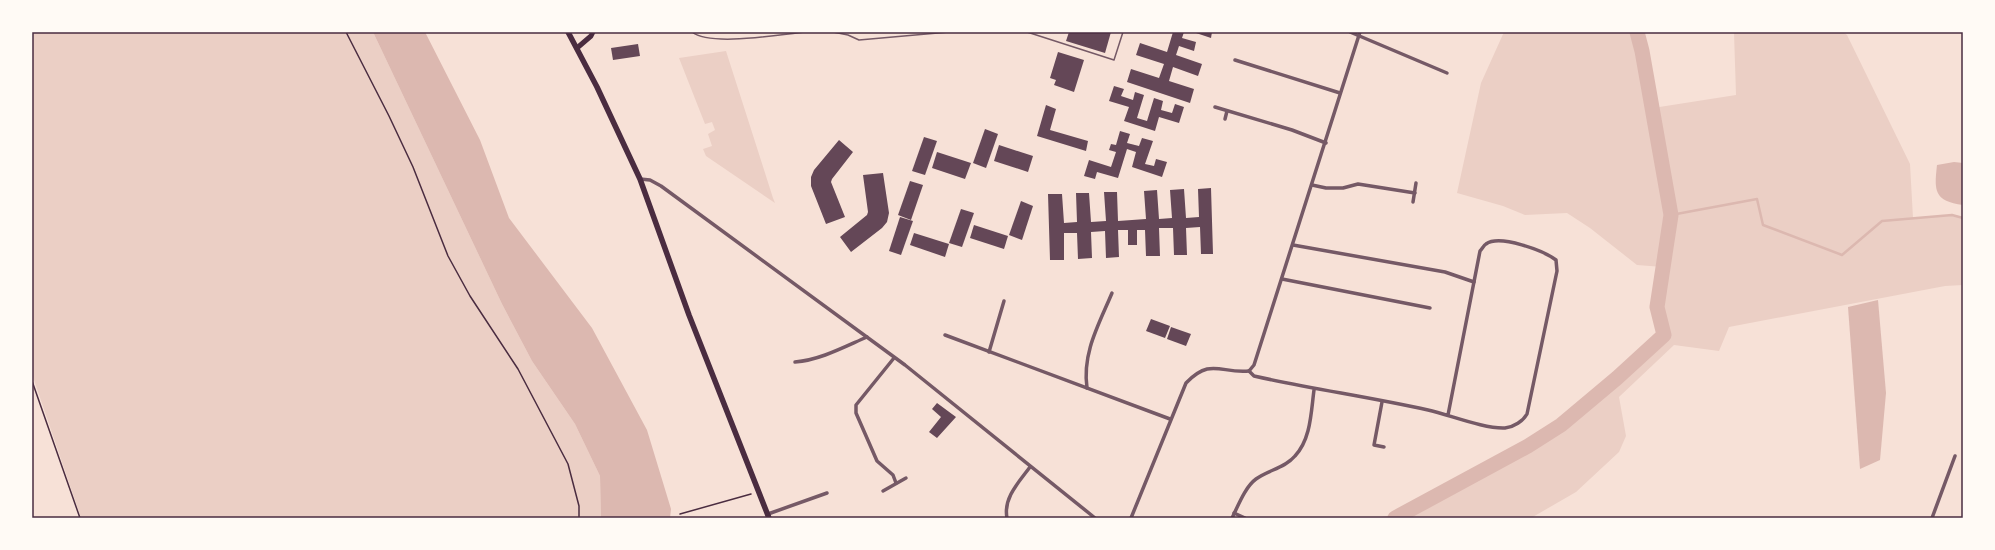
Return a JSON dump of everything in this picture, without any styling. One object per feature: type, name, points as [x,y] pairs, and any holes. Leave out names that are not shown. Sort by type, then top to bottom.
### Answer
[{"type":"main road","points":[[568,32],[597,87],[640,179],[689,314],[769,516]]},
{"type":"main road","points":[[577,48],[591,36],[593,32]]},
{"type":"street","points":[[1350,32],[1359,34],[1447,73]]},
{"type":"street","points":[[1131,518],[1184,387],[1196,373],[1215,367],[1241,372],[1249,371],[1254,365],[1326,143],[1359,34]]},
{"type":"street","points":[[1235,60],[1340,93]]},
{"type":"street","points":[[1215,107],[1292,130],[1326,143]]},
{"type":"street","points":[[1225,118],[1227,110]]},
{"type":"street","points":[[640,179],[650,180],[662,186],[867,337],[1030,468],[1095,518]]},
{"type":"street","points":[[1414,202],[1416,183]]},
{"type":"street","points":[[1312,185],[1326,188],[1342,188],[1358,184],[1415,193]]},
{"type":"street","points":[[1249,371],[1254,376],[1314,390],[1448,415],[1493,427],[1506,428],[1523,420],[1527,414],[1558,271],[1556,260],[1548,254],[1511,242],[1499,241],[1487,243],[1480,251],[1448,415]]},
{"type":"street","points":[[1293,245],[1445,272],[1474,282]]},
{"type":"street","points":[[1282,279],[1430,308]]},
{"type":"street","points":[[1087,388],[1085,376],[1088,352],[1112,293]]},
{"type":"street","points":[[989,352],[1004,301]]},
{"type":"street","points":[[945,335],[1170,419]]},
{"type":"street","points":[[795,362],[805,361],[825,355],[867,337]]},
{"type":"street","points":[[894,358],[856,405],[856,413],[876,461],[893,475],[896,483]]},
{"type":"street","points":[[1232,518],[1248,488],[1256,479],[1276,470],[1296,456],[1308,435],[1314,390]]},
{"type":"street","points":[[1382,402],[1374,445],[1384,447]]},
{"type":"street","points":[[1932,518],[1955,456]]},
{"type":"street","points":[[1007,518],[1005,510],[1011,493],[1030,468]]},
{"type":"street","points":[[883,491],[906,478]]},
{"type":"street","points":[[769,516],[827,493]]},
{"type":"street","points":[[1234,513],[1245,518]]},
{"type":"lane","points":[[692,32],[698,37],[716,40],[806,32]]},
{"type":"lane","points":[[833,32],[848,35],[859,40],[950,32]]},
{"type":"lane","points":[[1027,32],[1114,60],[1123,32]]},
{"type":"path","points":[[346,32],[414,167],[448,256],[470,296],[518,369],[568,464],[579,506],[579,518]]},
{"type":"path","points":[[32,380],[80,518]]},
{"type":"path","points":[[680,514],[759,492]]},
{"type":"shaded area","points":[[32,32],[373,32],[502,304],[532,361],[575,424],[600,476],[601,518],[81,518],[32,374]]},
{"type":"shaded area","points":[[373,32],[425,32],[480,140],[509,218],[592,328],[647,430],[671,509],[670,518],[601,518],[600,476],[575,424],[532,361],[502,304]]},
{"type":"shaded area","points":[[1504,32],[1637,32],[1653,108],[1736,95],[1734,32],[1843,32],[1847,35],[1910,164],[1913,218],[1952,215],[1963,218],[1963,285],[1945,286],[1729,327],[1719,351],[1674,345],[1619,397],[1626,436],[1619,452],[1576,492],[1531,518],[1378,518],[1408,511],[1528,446],[1561,425],[1617,378],[1664,334],[1657,307],[1663,267],[1637,265],[1590,228],[1567,213],[1525,215],[1503,206],[1457,193],[1481,83]]},
{"type":"shaded area","points":[[726,51],[775,203],[706,156],[703,149],[712,146],[708,134],[715,130],[712,122],[705,124],[679,58]]},
{"type":"shaded area","points":[[1954,162],[1963,163],[1963,205],[1946,201],[1941,197],[1936,188],[1937,165]]},
{"type":"shaded area","points":[[1878,300],[1886,393],[1880,460],[1860,469],[1848,307]]},
{"type":"building","points":[[1069,32],[1111,32],[1105,53],[1066,41]]},
{"type":"building","points":[[1173,32],[1184,32],[1182,38],[1196,42],[1194,51],[1179,46],[1176,55],[1202,64],[1198,76],[1173,67],[1169,81],[1194,89],[1190,103],[1127,82],[1131,69],[1159,78],[1164,64],[1136,55],[1140,43],[1167,52]]},
{"type":"building","points":[[1193,32],[1212,32],[1211,38]]},
{"type":"building","points":[[638,44],[640,56],[613,60],[611,48]]},
{"type":"building","points":[[1058,52],[1084,60],[1074,92],[1054,85],[1056,80],[1050,78]]},
{"type":"building","points":[[1114,86],[1124,89],[1121,96],[1133,100],[1135,92],[1144,95],[1137,118],[1147,121],[1154,98],[1163,101],[1161,110],[1172,113],[1175,104],[1184,107],[1179,123],[1159,117],[1155,131],[1124,121],[1129,107],[1109,101]]},
{"type":"building","points":[[1046,105],[1056,109],[1050,130],[1088,141],[1086,151],[1037,136]]},
{"type":"building","points":[[985,129],[998,134],[986,168],[973,163]]},
{"type":"building","points":[[1120,131],[1130,134],[1127,143],[1139,146],[1142,138],[1153,141],[1145,164],[1154,166],[1156,159],[1167,162],[1162,177],[1132,167],[1136,152],[1127,149],[1118,178],[1097,172],[1095,179],[1084,176],[1089,160],[1111,167],[1116,152],[1109,150],[1111,144],[1116,145]]},
{"type":"building","points":[[924,137],[937,141],[925,175],[912,171]]},
{"type":"building","points":[[839,140],[853,152],[831,182],[845,217],[826,224],[811,186],[811,177],[814,170]]},
{"type":"building","points":[[999,145],[1033,156],[1028,172],[994,161]]},
{"type":"building","points":[[937,152],[971,163],[965,179],[932,168]]},
{"type":"building","points":[[883,173],[889,213],[887,222],[882,228],[851,252],[840,237],[867,215],[868,212],[863,175]]},
{"type":"building","points":[[910,181],[923,185],[911,220],[898,215]]},
{"type":"building","points":[[1211,188],[1213,254],[1201,254],[1200,227],[1186,228],[1187,255],[1174,255],[1173,228],[1159,228],[1160,256],[1146,256],[1145,230],[1137,230],[1137,245],[1128,245],[1128,230],[1118,230],[1119,257],[1106,258],[1105,231],[1091,232],[1092,258],[1078,259],[1077,233],[1064,233],[1064,260],[1050,260],[1048,194],[1062,194],[1064,223],[1077,222],[1076,193],[1089,193],[1091,222],[1106,221],[1104,192],[1117,192],[1118,221],[1146,219],[1144,191],[1157,190],[1159,219],[1172,218],[1170,190],[1184,189],[1186,218],[1199,217],[1198,189]]},
{"type":"building","points":[[1021,201],[1033,206],[1022,240],[1009,235]]},
{"type":"building","points":[[961,209],[974,213],[962,247],[949,243]]},
{"type":"building","points":[[900,217],[913,221],[901,255],[889,251]]},
{"type":"building","points":[[974,225],[1008,236],[1004,249],[970,238]]},
{"type":"building","points":[[914,233],[949,244],[945,257],[910,245]]},
{"type":"building","points":[[1151,319],[1170,326],[1165,338],[1146,331]]},
{"type":"building","points":[[1171,327],[1191,334],[1186,346],[1167,339]]},
{"type":"building","points":[[937,403],[956,417],[937,438],[929,432],[941,417],[932,409]]},
{"type":"waterway","points":[[1395,518],[1528,446],[1561,425],[1617,378],[1664,335],[1657,307],[1671,215],[1642,51],[1637,32]]},
{"type":"waterway","points":[[1671,215],[1757,199],[1763,225],[1842,255],[1882,221],[1952,215],[1963,218]]}]
